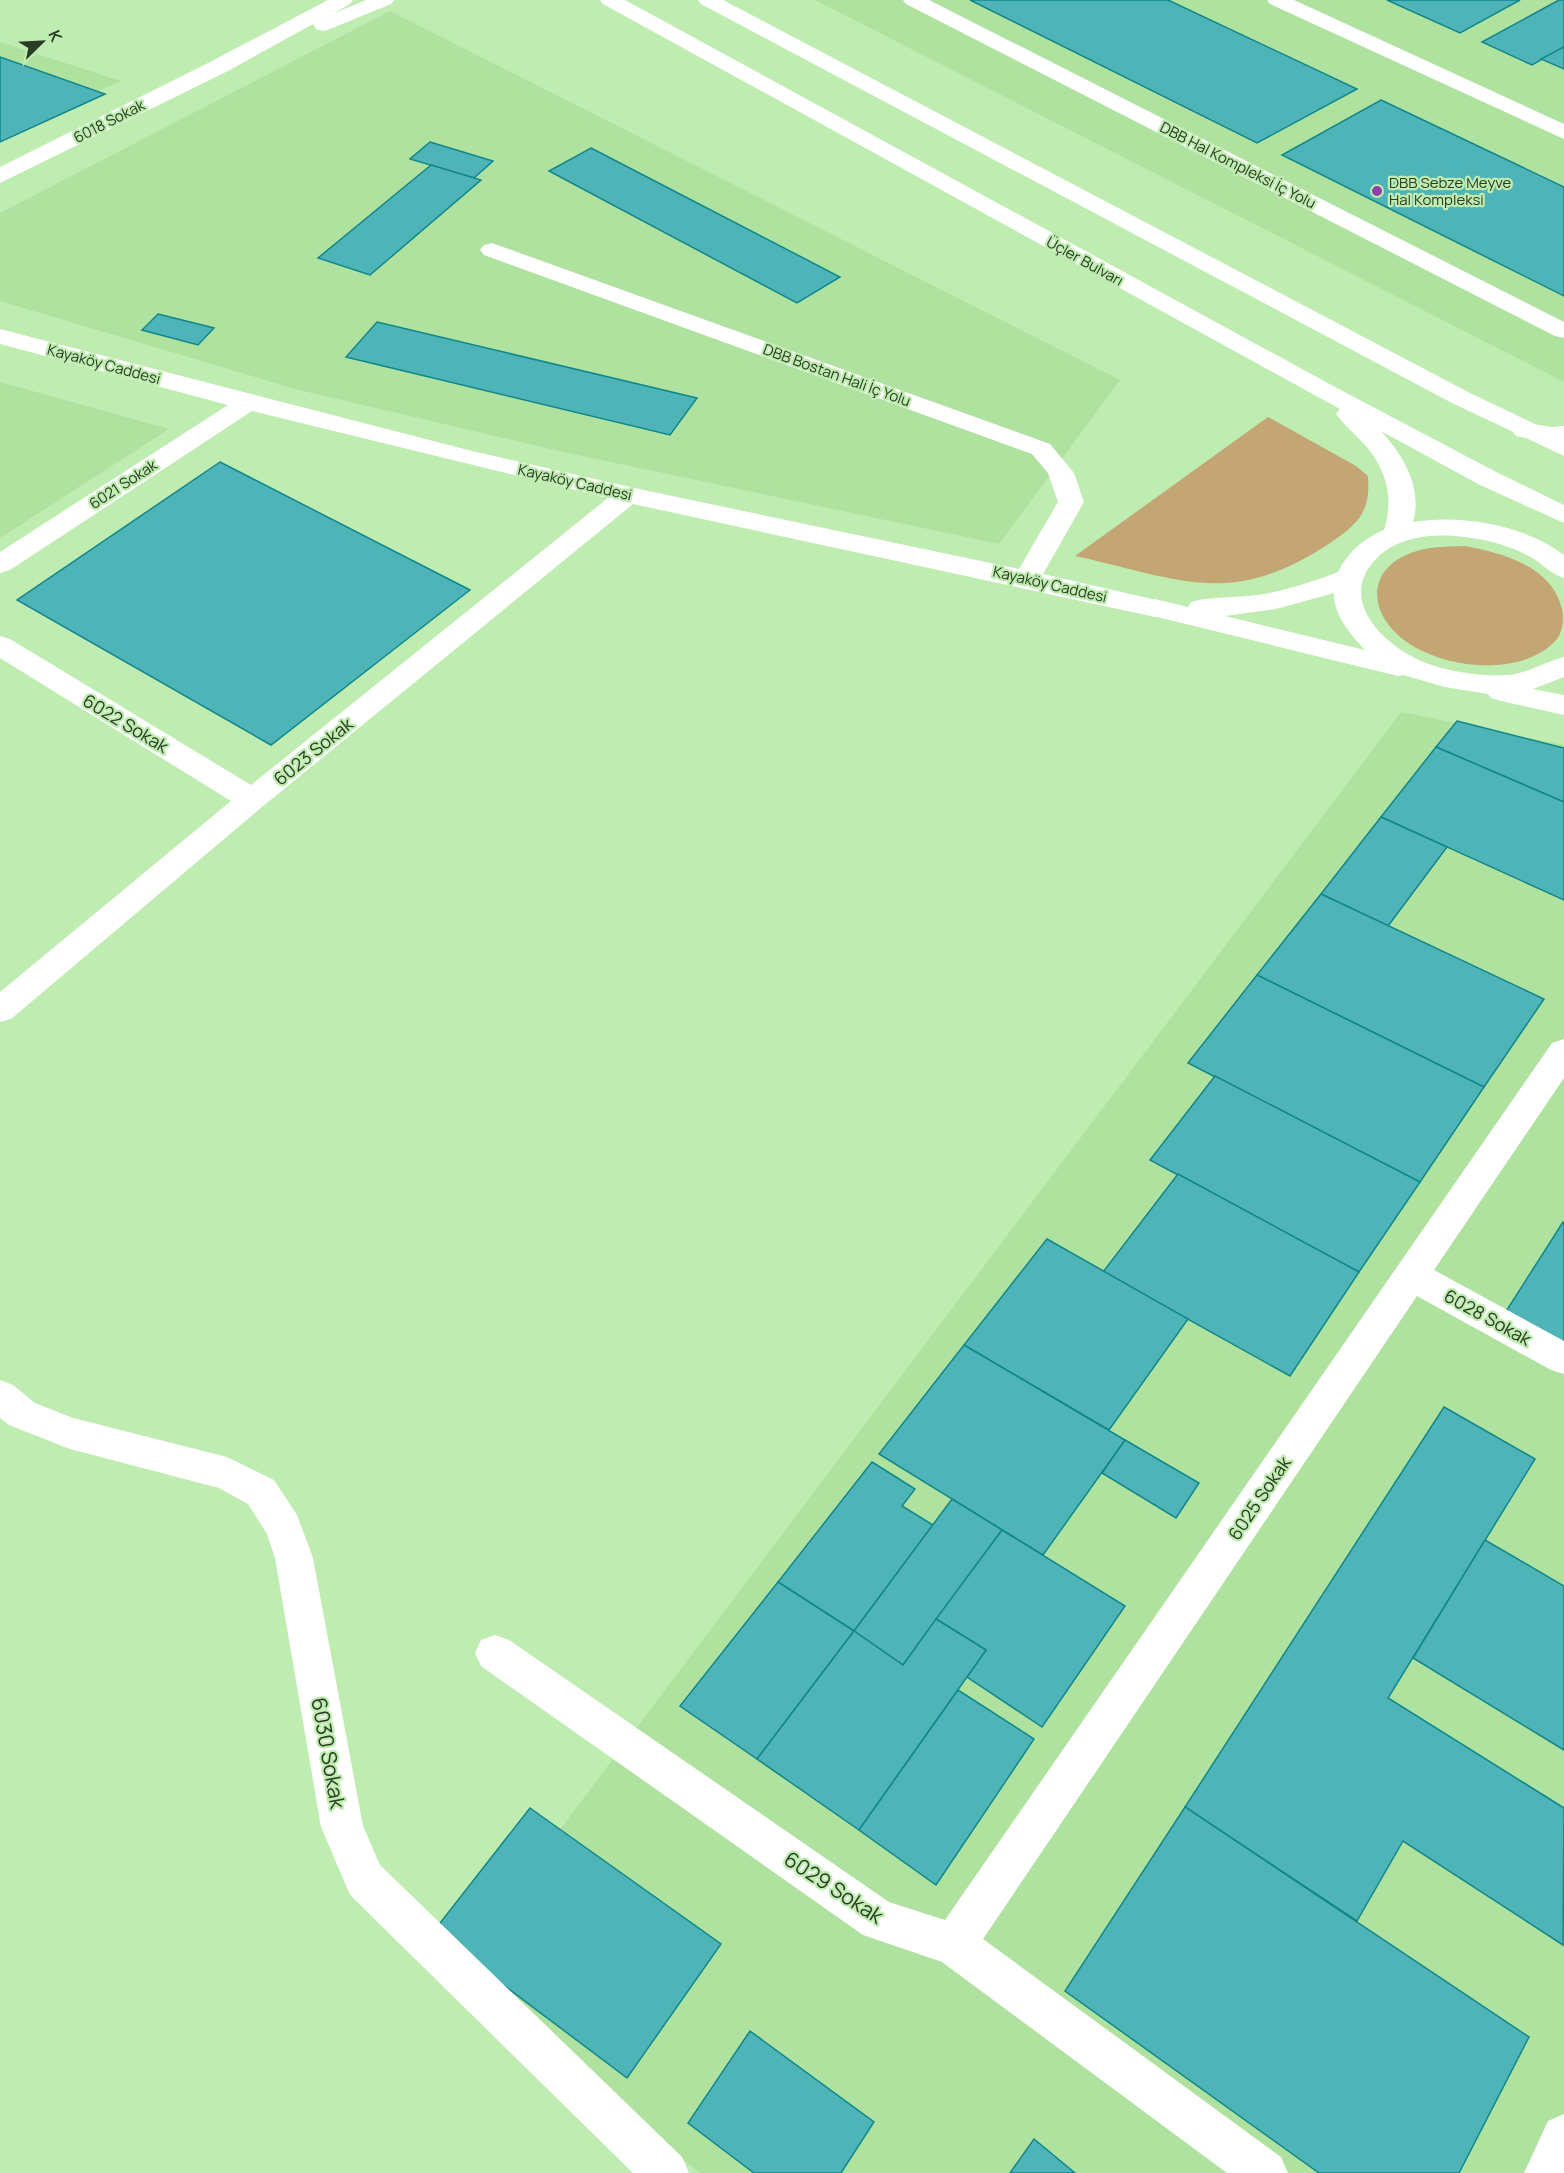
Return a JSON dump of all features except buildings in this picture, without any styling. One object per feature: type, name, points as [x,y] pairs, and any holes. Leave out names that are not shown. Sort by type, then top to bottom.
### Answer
[{"type":"street","name":"6018 Sokak","points":[[0,176],[218,67],[343,0]]},
{"type":"street","name":"6018 Sokak","points":[[218,67],[384,0]]},
{"type":"street","name":"Üçler Bulvarı","points":[[610,0],[1326,393],[1489,479],[1564,515]]},
{"type":"street","points":[[708,0],[1525,430],[1564,448]]},
{"type":"street","points":[[720,0],[756,26]]},
{"type":"street","name":"DBB Hal Kompleksi İç Yolu","points":[[913,0],[1564,331]]},
{"type":"street","points":[[1277,0],[1564,132]]},
{"type":"street","name":"DBB Bostan Hali İç Yolu","points":[[492,250],[1041,449],[1055,462],[1066,479],[1071,502],[1027,578]]},
{"type":"street","name":"Kayaköy Caddesi","points":[[0,336],[247,404],[629,494],[1027,578],[1155,608]]},
{"type":"street","points":[[1326,393],[1366,431],[1384,452],[1395,470],[1404,493],[1403,518],[1396,536]]},
{"type":"street","name":"6021 Sokak","points":[[0,564],[247,404]]},
{"type":"street","points":[[1525,430],[1552,435],[1564,434]]},
{"type":"street","name":"6023 Sokak","points":[[0,1010],[252,800],[629,494]]},
{"type":"street","points":[[1564,569],[1557,561],[1522,542],[1486,531],[1448,527],[1413,530],[1382,540],[1359,557],[1348,578],[1347,602],[1358,627],[1381,650],[1413,668],[1438,676],[1500,685],[1540,678],[1564,666]]},
{"type":"street","points":[[1155,608],[1240,608],[1286,599],[1348,578]]},
{"type":"street","points":[[1155,608],[1564,705]]},
{"type":"street","name":"6022 Sokak","points":[[0,645],[252,800]]},
{"type":"street","name":"6025 Sokak","points":[[954,1944],[1564,1052]]},
{"type":"street","name":"6028 Sokak","points":[[1411,1275],[1564,1359]]},
{"type":"street","name":"6030 Sokak","points":[[0,1396],[22,1414],[69,1432],[227,1474],[261,1492],[284,1527],[294,1558],[342,1827],[365,1880],[666,2173]]},
{"type":"street","name":"6029 Sokak","points":[[495,1653],[878,1920],[954,1944],[1265,2173]]},
{"type":"street","points":[[1547,2173],[1564,2137]]},
{"type":"shaded area","name":"DBB Sebze Meyve Hal Kompleksi","points":[[815,0],[1564,0],[1564,382]]},
{"type":"shaded area","points":[[390,11],[1120,380],[999,544],[559,451],[295,389],[0,301],[0,213]]},
{"type":"shaded area","points":[[0,42],[121,81],[0,136]]},
{"type":"shaded area","points":[[0,382],[169,429],[0,538]]},
{"type":"shaded area","points":[[1268,417],[1356,466],[1368,476],[1365,508],[1355,523],[1340,536],[1306,558],[1280,570],[1238,582],[1207,583],[1169,578],[1075,556]]},
{"type":"shaded area","points":[[1465,546],[1524,564],[1548,582],[1562,609],[1563,620],[1559,636],[1542,652],[1523,660],[1501,665],[1455,662],[1414,647],[1388,624],[1378,601],[1381,578],[1387,568],[1397,560],[1424,549]]},
{"type":"shaded area","points":[[1401,712],[1564,745],[1564,2173],[700,2173],[452,1973]]},
{"type":"place","name":"DBB Sebze Meyve Hal Kompleksi","points":[[1377,191]]}]
